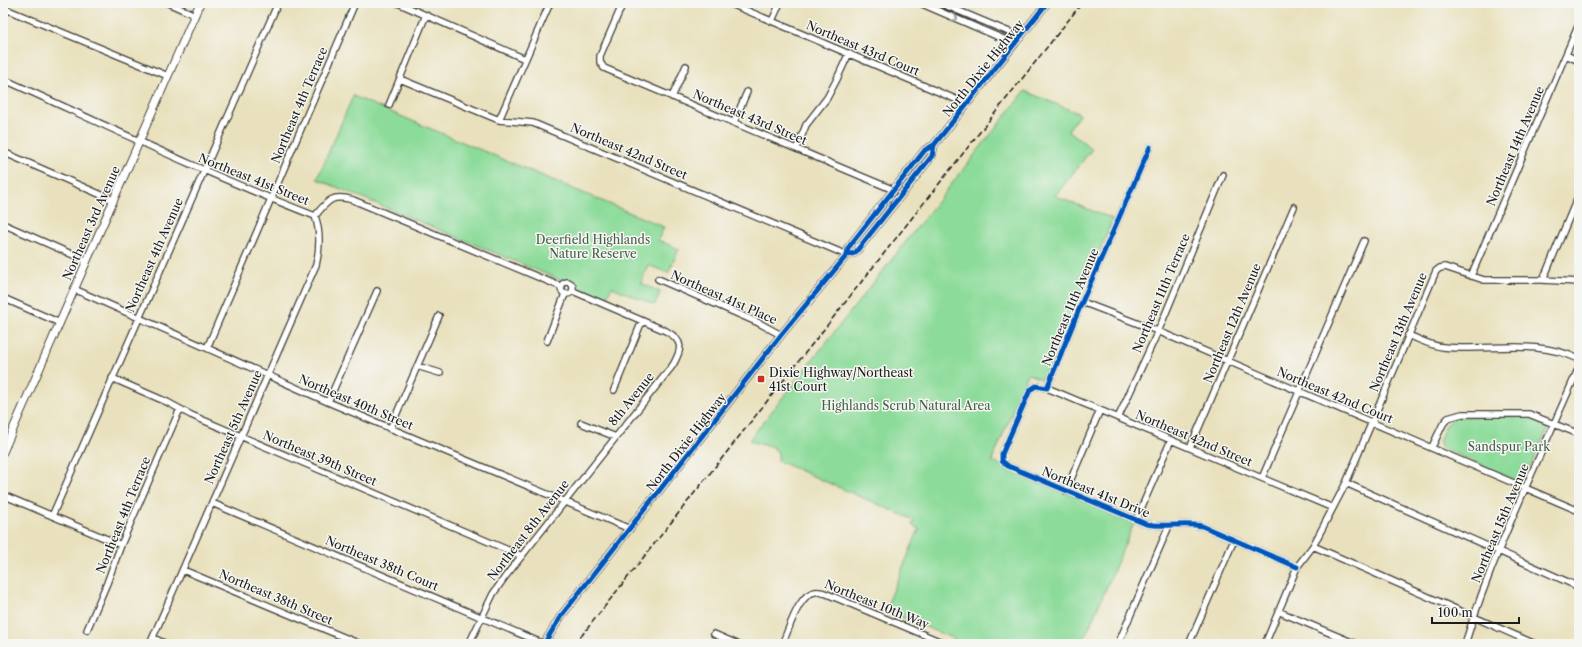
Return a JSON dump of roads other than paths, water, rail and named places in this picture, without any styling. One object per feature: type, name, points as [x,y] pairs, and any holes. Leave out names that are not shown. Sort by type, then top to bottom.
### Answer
[{"type":"main road","name":"North Dixie Highway","points":[[544,644],[561,616],[630,530],[781,335],[846,255],[848,248],[925,150],[934,145],[1047,3]]},
{"type":"main road","name":"North Dixie Highway","points":[[846,255],[855,253],[932,156],[934,145]]},
{"type":"street","points":[[168,3],[195,15]]},
{"type":"street","name":"Northeast 3rd Avenue","points":[[3,452],[200,3]]},
{"type":"street","name":"Northeast 4th Avenue","points":[[52,516],[278,3]]},
{"type":"street","name":"Northeast 4th Terrace","points":[[207,348],[355,3]]},
{"type":"street","points":[[398,3],[525,59]]},
{"type":"street","points":[[499,120],[550,3]]},
{"type":"street","name":"Northeast 43rd Street","points":[[623,3],[600,56],[600,62],[604,68],[894,190]]},
{"type":"street","name":"Northeast 43rd Court","points":[[728,3],[849,52],[967,104]]},
{"type":"street","points":[[772,21],[780,3]]},
{"type":"street","points":[[920,3],[1015,44]]},
{"type":"street","points":[[940,3],[1021,37]]},
{"type":"street","points":[[3,8],[168,76]]},
{"type":"street","points":[[388,105],[426,15]]},
{"type":"street","name":"Northeast 14th Avenue","points":[[1471,276],[1579,24]]},
{"type":"street","points":[[797,148],[806,125],[827,98],[849,52]]},
{"type":"street","points":[[1566,55],[1579,61]]},
{"type":"street","points":[[672,97],[686,66]]},
{"type":"street","name":"Northeast 41st Street","points":[[3,79],[140,140],[164,154],[315,216],[333,199],[340,196],[562,286]]},
{"type":"street","name":"Northeast 42nd Street","points":[[400,79],[499,120],[533,123],[846,255]]},
{"type":"street","points":[[734,122],[747,92]]},
{"type":"street","name":"Northeast 11th Avenue","points":[[1047,388],[1082,302],[1150,147]]},
{"type":"street","points":[[3,152],[114,200]]},
{"type":"street","name":"Northeast 11th Terrace","points":[[1118,418],[1223,176]]},
{"type":"street","points":[[1543,280],[1579,194]]},
{"type":"street","name":"Northeast 12th Avenue","points":[[1190,448],[1294,207]]},
{"type":"street","name":"Northeast 5th Avenue","points":[[152,641],[316,265],[320,247],[320,236],[315,216]]},
{"type":"street","points":[[3,224],[87,261]]},
{"type":"street","points":[[1262,478],[1364,241]]},
{"type":"street","name":"Northeast 13th Avenue","points":[[1265,644],[1280,612],[1297,567],[1312,546],[1346,483],[1371,421],[1436,271],[1445,267],[1471,276]]},
{"type":"street","points":[[1471,276],[1484,280],[1543,280],[1579,282]]},
{"type":"street","name":"Northeast 41st Place","points":[[658,279],[759,323],[781,335]]},
{"type":"street","points":[[565,294],[562,291],[562,286],[565,283],[570,283],[573,287],[573,291]]},
{"type":"street","name":"Northeast 40th Street","points":[[74,290],[390,429],[630,530]]},
{"type":"street","points":[[328,402],[378,291]]},
{"type":"street","points":[[547,341],[565,294],[573,291],[642,321],[614,390]]},
{"type":"street","points":[[3,298],[60,323]]},
{"type":"street","name":"Northeast 42nd Court","points":[[1082,302],[1157,331],[1579,511]]},
{"type":"street","points":[[390,429],[439,316]]},
{"type":"street","name":"8th Avenue","points":[[581,423],[616,437],[673,365],[680,353],[680,344],[674,336],[642,321]]},
{"type":"street","points":[[1408,335],[1442,347],[1538,347],[1564,352],[1579,359]]},
{"type":"street","points":[[417,366],[440,373]]},
{"type":"street","name":"Northeast 15th Avenue","points":[[1465,644],[1473,617],[1499,551],[1579,367]]},
{"type":"street","name":"Northeast 39th Street","points":[[112,378],[241,437],[522,556]]},
{"type":"street","name":"Northeast 41st Drive","points":[[1047,388],[1036,386],[1030,390],[1002,454],[1002,460],[1008,466],[1136,520],[1155,526],[1190,523],[1202,526],[1297,567]]},
{"type":"street","name":"Northeast 42nd Street","points":[[1047,388],[1333,508]]},
{"type":"street","name":"Northeast 4th Terrace","points":[[87,630],[107,583],[120,545],[180,409]]},
{"type":"street","points":[[1066,491],[1100,410]]},
{"type":"street","points":[[1432,448],[1443,424],[1448,418],[1455,414],[1523,414],[1535,416],[1579,434]]},
{"type":"street","name":"Northeast 8th Avenue","points":[[470,644],[481,617],[493,594],[564,501],[616,437]]},
{"type":"street","points":[[1136,520],[1171,440]]},
{"type":"street","points":[[1346,483],[1579,587]]},
{"type":"street","points":[[3,495],[120,545]]},
{"type":"street","name":"Northeast 38th Court","points":[[212,503],[544,644]]},
{"type":"street","points":[[1118,644],[1169,526]]},
{"type":"street","points":[[1189,644],[1234,540]]},
{"type":"street","points":[[1312,546],[1535,644]]},
{"type":"street","name":"Northeast 38th Street","points":[[183,570],[360,644]]},
{"type":"street","name":"Northeast 10th Way","points":[[782,644],[800,603],[807,595],[815,591],[827,594],[946,644]]},
{"type":"street","points":[[1280,612],[1356,644]]},
{"type":"street","points":[[714,634],[737,644]]},
{"type":"street","points":[[152,641],[166,644]]},
{"type":"railway","points":[[575,644],[1082,3]]},
{"type":"railway","points":[[619,644],[659,644]]},
{"type":"place","name":"Dixie Highway/Northeast 41st Court","points":[[761,379]]},
{"type":"park label","name":"Deerfield Highlands Nature Reserve","points":[[593,246]]},
{"type":"park label","name":"Highlands Scrub Natural Area","points":[[906,405]]},
{"type":"park label","name":"Sandspur Park","points":[[1509,446]]}]
